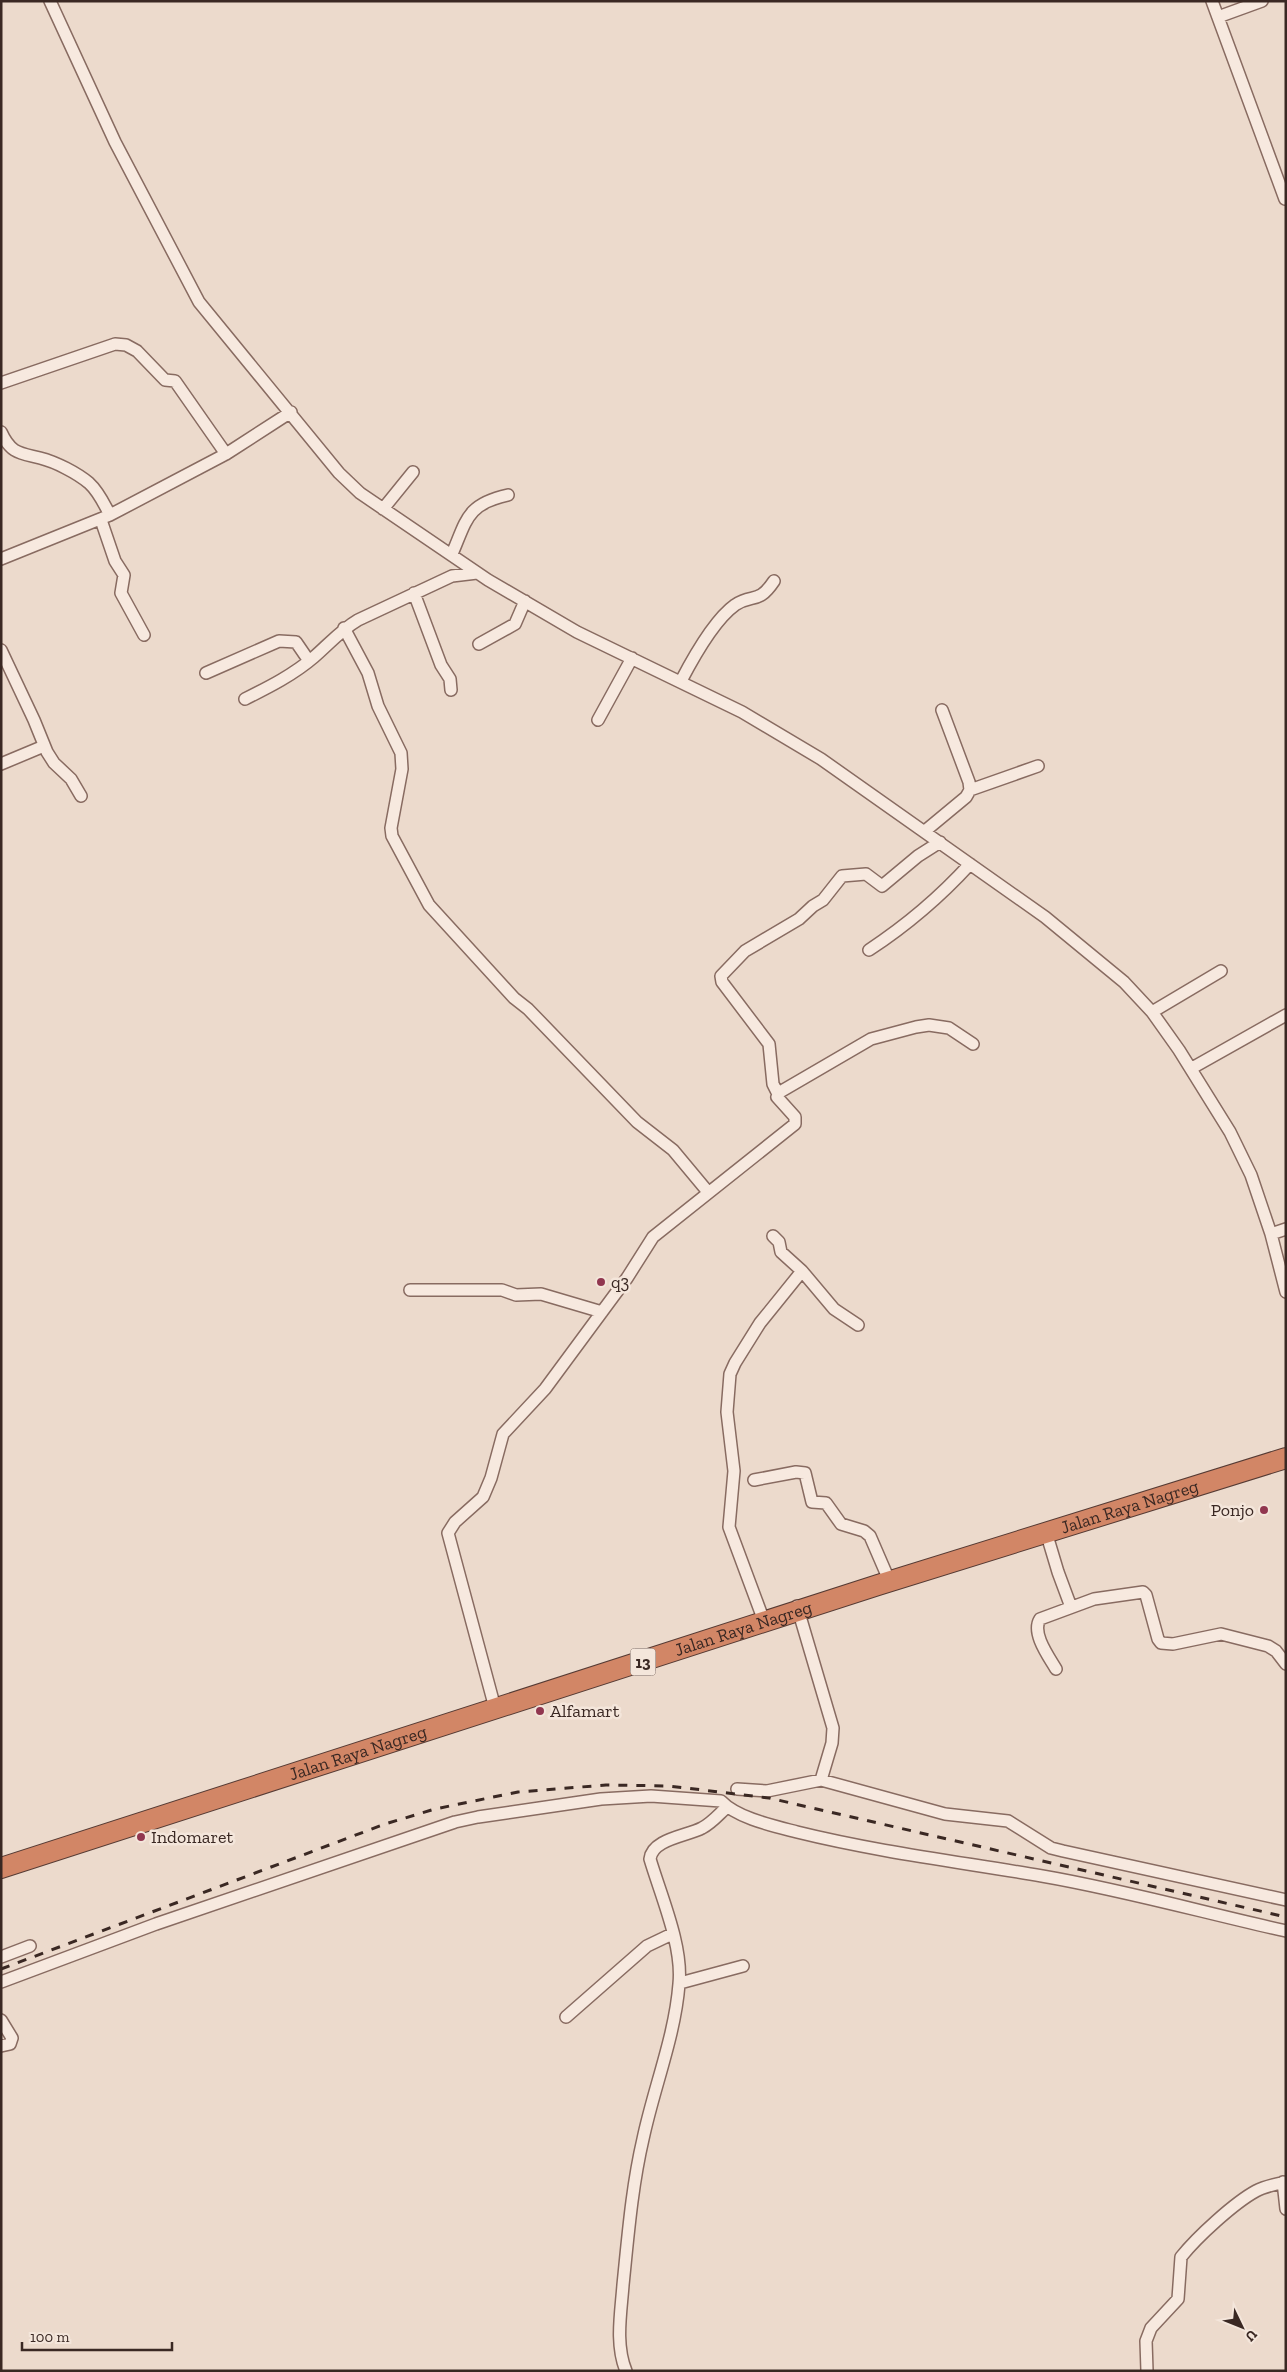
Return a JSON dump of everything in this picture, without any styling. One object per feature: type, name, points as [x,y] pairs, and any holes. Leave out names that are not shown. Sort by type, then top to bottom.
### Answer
[{"type":"highway","name":"Jalan Raya Nagreg","points":[[1,1868],[761,1613],[798,1606],[886,1573],[1286,1446]]},
{"type":"highway","name":"Jalan Raya Nagreg","points":[[1,1855],[798,1606],[1286,1458]]},
{"type":"street","points":[[50,1],[115,142],[200,302],[340,473],[360,493],[452,554],[477,573],[577,632],[742,712],[800,746],[925,831],[1063,931],[1124,982],[1152,1012],[1192,1068],[1244,1158],[1271,1234],[1286,1292]]},
{"type":"street","points":[[1212,1],[1286,199]]},
{"type":"street","points":[[1218,17],[1262,1]]},
{"type":"street","points":[[1,383],[78,358],[108,345],[126,345],[137,351],[166,380],[175,381],[226,454]]},
{"type":"street","points":[[1,559],[105,518],[226,454],[291,412]]},
{"type":"street","points":[[1,432],[10,447],[20,454],[41,458],[87,481],[97,490],[115,561],[124,575],[121,593],[144,635]]},
{"type":"street","points":[[382,509],[413,472]]},
{"type":"street","points":[[452,554],[467,518],[478,506],[508,496]]},
{"type":"street","points":[[245,699],[282,680],[308,661],[344,628],[414,593],[458,574],[477,573]]},
{"type":"street","points":[[681,681],[698,649],[735,605],[764,594],[774,581]]},
{"type":"street","points":[[414,593],[441,665],[450,679],[452,690]]},
{"type":"street","points":[[479,644],[514,624],[525,601]]},
{"type":"street","points":[[344,628],[368,674],[378,706],[401,753],[402,769],[391,832],[429,905],[514,998],[528,1008],[637,1122],[673,1150],[708,1192]]},
{"type":"street","points":[[206,673],[279,641],[296,642],[308,661]]},
{"type":"street","points":[[1,650],[34,720],[44,746],[54,763],[71,779],[81,796]]},
{"type":"street","points":[[598,720],[632,658]]},
{"type":"street","points":[[925,831],[966,797],[970,790],[969,782],[942,710]]},
{"type":"street","points":[[1,764],[44,746]]},
{"type":"street","points":[[970,790],[1038,766]]},
{"type":"street","points":[[494,1702],[448,1533],[455,1522],[483,1497],[491,1478],[503,1434],[544,1389],[627,1278],[653,1237],[795,1124],[796,1119],[778,1099],[778,1094],[773,1084],[768,1044],[722,982],[721,976],[745,951],[794,923],[813,906],[822,901],[842,876],[866,874],[882,886],[918,856],[940,842]]},
{"type":"street","points":[[869,950],[918,916],[970,864]]},
{"type":"street","points":[[1152,1012],[1221,971]]},
{"type":"street","points":[[1192,1068],[1286,1015]]},
{"type":"street","points":[[778,1094],[871,1039],[916,1027],[929,1025],[949,1028],[973,1044]]},
{"type":"street","points":[[1271,1234],[1286,1229]]},
{"type":"street","points":[[773,1236],[779,1242],[781,1252],[802,1271],[834,1309],[858,1325]]},
{"type":"street","points":[[761,1613],[729,1527],[734,1471],[727,1412],[730,1381],[734,1363],[760,1323],[802,1271]]},
{"type":"street","points":[[410,1290],[502,1290],[516,1295],[541,1294],[602,1312]]},
{"type":"street","points":[[754,1480],[796,1472],[805,1473],[812,1502],[826,1503],[841,1524],[864,1531],[870,1536],[886,1573]]},
{"type":"street","points":[[1046,1532],[1070,1605]]},
{"type":"street","points":[[1056,1669],[1043,1645],[1037,1623],[1042,1618],[1070,1605],[1104,1596],[1143,1592],[1146,1595],[1158,1639],[1161,1643],[1173,1644],[1221,1634],[1268,1646],[1276,1651],[1286,1664]]},
{"type":"street","points":[[798,1606],[833,1728],[832,1743],[821,1780]]},
{"type":"street","points":[[737,1789],[767,1791],[821,1780],[944,1814],[1008,1821],[1051,1848],[1064,1852],[1286,1900]]},
{"type":"street","points":[[1,1982],[139,1930],[455,1822],[574,1802],[651,1796],[721,1801],[726,1807],[767,1824],[825,1839],[960,1864],[1044,1876],[1286,1931]]},
{"type":"street","points":[[626,2371],[621,2359],[620,2325],[631,2216],[643,2139],[672,2028],[680,1983],[677,1952],[650,1854],[658,1846],[702,1828],[726,1807]]},
{"type":"street","points":[[566,2017],[647,1946],[672,1934]]},
{"type":"street","points":[[1,1957],[30,1946]]},
{"type":"street","points":[[680,1983],[743,1966]]},
{"type":"street","points":[[1,2020],[12,2038],[10,2044],[1,2046]]},
{"type":"street","points":[[1147,2371],[1146,2341],[1156,2322],[1178,2299],[1180,2257],[1230,2211],[1250,2195],[1263,2188],[1284,2182],[1286,2209]]},
{"type":"railway","points":[[1,1969],[385,1824],[435,1809],[518,1792],[606,1785],[669,1786],[769,1798],[1286,1917]]},
{"type":"place","name":"q3","points":[[601,1282]]},
{"type":"place","name":"Ponjo","points":[[1264,1510]]},
{"type":"place","name":"Alfamart","points":[[540,1711]]},
{"type":"place","name":"Indomaret","points":[[141,1837]]}]
